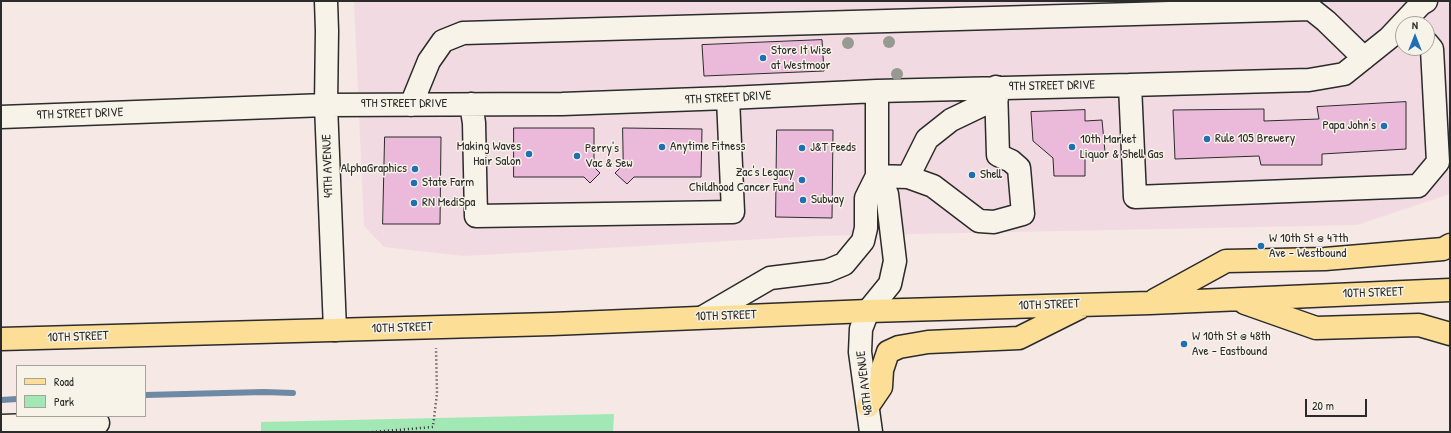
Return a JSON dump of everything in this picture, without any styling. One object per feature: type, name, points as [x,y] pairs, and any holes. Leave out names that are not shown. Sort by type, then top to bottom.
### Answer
[{"type":"main road","points":[[1150,303],[1226,262],[1325,259],[1443,249],[1450,246]]},
{"type":"main road","name":"10TH STREET","points":[[1,339],[552,324],[868,311],[1150,303],[1450,290]]},
{"type":"main road","points":[[1234,299],[1316,328],[1419,325],[1450,334]]},
{"type":"main road","points":[[868,406],[881,387],[882,370],[888,352],[899,347],[928,342],[1019,338],[1086,304]]},
{"type":"street","name":"49TH AVENUE","points":[[326,1],[326,105],[335,330]]},
{"type":"street","name":"9TH STREET DRIVE","points":[[1412,16],[1421,4],[1426,1]]},
{"type":"street","points":[[411,105],[429,61],[443,41],[462,33],[1311,9],[1326,21],[1364,58]]},
{"type":"street","name":"9TH STREET DRIVE","points":[[1,117],[326,105],[562,104],[877,91],[997,92],[1130,85],[1309,80],[1344,74],[1395,33]]},
{"type":"street","points":[[1130,85],[1135,197],[1418,186],[1438,162],[1432,56]]},
{"type":"street","points":[[703,317],[770,278],[826,271],[844,264],[863,241],[866,228],[866,198],[877,176],[877,91]]},
{"type":"street","points":[[908,177],[927,139],[951,120],[997,92]]},
{"type":"street","points":[[877,176],[908,177],[933,186],[979,221],[994,222],[1023,214],[1019,168],[1011,161],[998,155],[997,92]]},
{"type":"street","points":[[471,104],[474,123],[476,216],[733,212],[728,98]]},
{"type":"street","name":"48TH AVENUE","points":[[871,432],[860,352],[861,329],[868,311],[890,284],[895,262],[887,194],[877,176]]},
{"type":"street","points":[[1,426],[98,423]]},
{"type":"path","points":[[372,432],[433,427],[437,393],[436,327]]},
{"type":"shaded area","points":[[354,1],[1450,1],[1450,194],[1357,225],[816,236],[464,256],[384,247],[364,226]]},
{"type":"green space","points":[[614,414],[613,432],[261,432],[261,422]]},
{"type":"building","name":"Store It Wise at Westmoor","points":[[822,40],[824,71],[704,76],[702,45]]},
{"type":"building","points":[[1406,102],[1406,149],[1322,154],[1322,165],[1261,165],[1259,156],[1175,159],[1173,110],[1264,109],[1264,121],[1319,119],[1317,107]]},
{"type":"building","name":"10th Market Liquor & Shell Gas","points":[[1085,110],[1085,121],[1102,120],[1105,152],[1085,152],[1085,176],[1054,176],[1053,158],[1033,141],[1031,112]]},
{"type":"building","points":[[514,128],[594,128],[594,167],[600,173],[590,183],[584,177],[514,177]]},
{"type":"building","name":"Anytime Fitness","points":[[623,128],[702,129],[701,177],[634,177],[627,184],[615,173],[623,165]]},
{"type":"building","points":[[777,130],[833,130],[832,218],[776,217]]},
{"type":"building","points":[[385,137],[441,137],[440,224],[383,224]]},
{"type":"waterway","points":[[146,395],[264,392],[293,393]]},
{"type":"waterway","points":[[1,400],[16,399]]},
{"type":"place","name":"Store It Wise at Westmoor","points":[[763,58]]},
{"type":"place","name":"Papa John's","points":[[1384,126]]},
{"type":"place","name":"Rule 105 Brewery","points":[[1207,139]]},
{"type":"place","name":"Anytime Fitness","points":[[662,147]]},
{"type":"place","name":"10th Market Liquor & Shell Gas","points":[[1072,147]]},
{"type":"place","name":"J&T Feeds","points":[[802,148]]},
{"type":"place","name":"Making Waves Hair Salon","points":[[529,154]]},
{"type":"place","name":"Perry's Vac & Sew","points":[[577,156]]},
{"type":"place","name":"AlphaGraphics","points":[[415,169]]},
{"type":"place","name":"Shell","points":[[972,175]]},
{"type":"place","name":"Zac's Legacy Childhood Cancer Fund","points":[[802,180]]},
{"type":"place","name":"State Farm","points":[[414,183]]},
{"type":"place","name":"Subway","points":[[803,200]]},
{"type":"place","name":"RN MediSpa","points":[[414,203]]},
{"type":"place","name":"W 10th St @ 47th Ave - Westbound","points":[[1261,246]]},
{"type":"place","name":"W 10th St @ 48th Ave - Eastbound","points":[[1184,344]]}]
